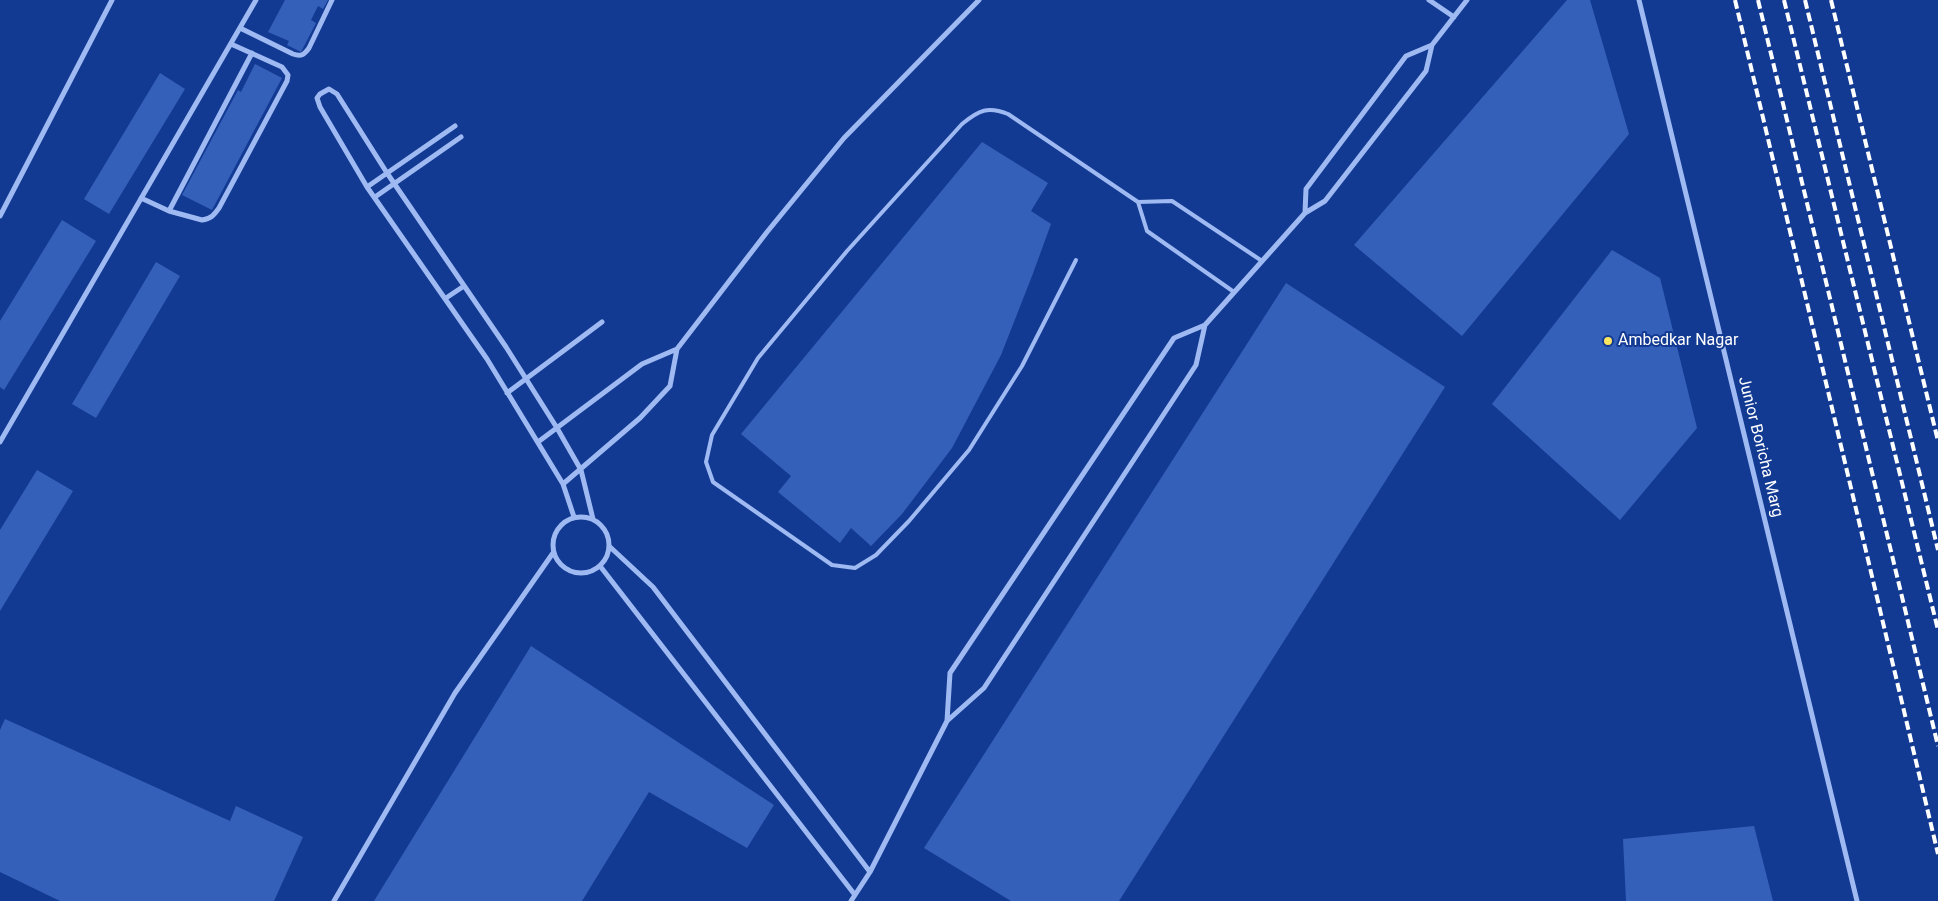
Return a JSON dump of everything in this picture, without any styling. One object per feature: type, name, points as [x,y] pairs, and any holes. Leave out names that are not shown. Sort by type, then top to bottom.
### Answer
[{"type":"street","points":[[0,216],[112,0]]},
{"type":"street","points":[[0,442],[256,0]]},
{"type":"street","points":[[240,28],[293,54],[298,56],[304,55],[310,48],[332,0]]},
{"type":"street","points":[[563,484],[640,418],[670,386],[677,350],[767,232],[844,138],[979,0]]},
{"type":"street","points":[[1429,0],[1454,17]]},
{"type":"street","points":[[948,721],[950,673],[1174,338],[1205,325],[1305,213],[1325,201],[1426,71],[1432,45],[1467,0]]},
{"type":"street","name":"Junior Boricha Marg","points":[[1639,0],[1856,901]]},
{"type":"street","points":[[141,198],[169,211],[202,220],[208,220],[219,208],[287,80],[288,74],[285,69],[252,52],[231,44]]},
{"type":"street","points":[[1305,213],[1306,189],[1406,56],[1432,45]]},
{"type":"street","points":[[169,211],[252,52]]},
{"type":"street","points":[[574,517],[563,484],[538,442],[446,298],[367,187],[320,107],[317,98],[320,94],[329,89],[337,94],[387,173],[526,378],[581,470],[593,518]]},
{"type":"street","points":[[367,187],[455,126]]},
{"type":"street","points":[[375,197],[461,136]]},
{"type":"street","points":[[446,298],[464,286]]},
{"type":"street","points":[[507,393],[602,322]]},
{"type":"street","points":[[851,901],[870,872],[948,721],[984,688],[1196,365],[1205,325]]},
{"type":"street","points":[[538,442],[642,364],[677,350]]},
{"type":"street","points":[[584,516],[593,518],[601,524],[609,540],[606,558],[600,566],[591,571],[572,572],[564,568],[557,561],[553,553],[552,544],[558,526],[574,517],[584,516]]},
{"type":"street","points":[[609,546],[652,587],[870,872]]},
{"type":"street","points":[[334,901],[455,693],[553,553]]},
{"type":"street","points":[[600,566],[855,895]]},
{"type":"lane","points":[[1076,260],[1022,366],[969,450],[910,521],[876,555],[855,568],[832,565],[713,482],[706,462],[712,435],[758,358],[847,250],[962,124],[972,115],[984,110],[996,110],[1008,114],[1138,202],[1172,202],[1262,261]]},
{"type":"lane","points":[[1138,202],[1148,231],[1234,292]]},
{"type":"building","points":[[285,0],[328,0],[323,9],[318,6],[311,20],[316,23],[301,52],[287,45],[289,41],[268,32]]},
{"type":"building","points":[[1567,0],[1590,0],[1629,134],[1462,336],[1354,245]]},
{"type":"building","points":[[255,64],[282,78],[212,210],[182,195],[238,90],[241,92]]},
{"type":"building","points":[[160,73],[185,89],[109,214],[84,199]]},
{"type":"building","points":[[982,142],[1048,183],[1031,211],[1051,224],[1001,355],[952,448],[902,514],[871,546],[851,528],[840,543],[778,492],[791,476],[741,434]]},
{"type":"building","points":[[62,220],[96,241],[4,390],[0,387],[0,321]]},
{"type":"building","name":"Ambedkar Nagar","points":[[1612,250],[1660,278],[1697,428],[1620,520],[1492,404]]},
{"type":"building","points":[[156,262],[180,276],[96,418],[72,404]]},
{"type":"building","points":[[1286,283],[1445,387],[1119,901],[1011,901],[924,848]]},
{"type":"building","points":[[37,470],[73,491],[0,611],[0,530]]},
{"type":"building","points":[[531,646],[774,805],[747,848],[649,792],[582,901],[374,901]]},
{"type":"building","points":[[5,719],[230,821],[236,806],[303,837],[274,901],[60,901],[0,872],[0,730]]},
{"type":"building","points":[[1754,826],[1773,901],[1626,901],[1623,839]]},
{"type":"railway","points":[[1735,0],[1938,854]]},
{"type":"railway","points":[[1758,0],[1938,746]]},
{"type":"railway","points":[[1784,0],[1938,630]]},
{"type":"railway","points":[[1805,0],[1938,550]]},
{"type":"railway","points":[[1831,0],[1938,441]]},
{"type":"place","name":"Ambedkar Nagar","points":[[1608,341]]}]
